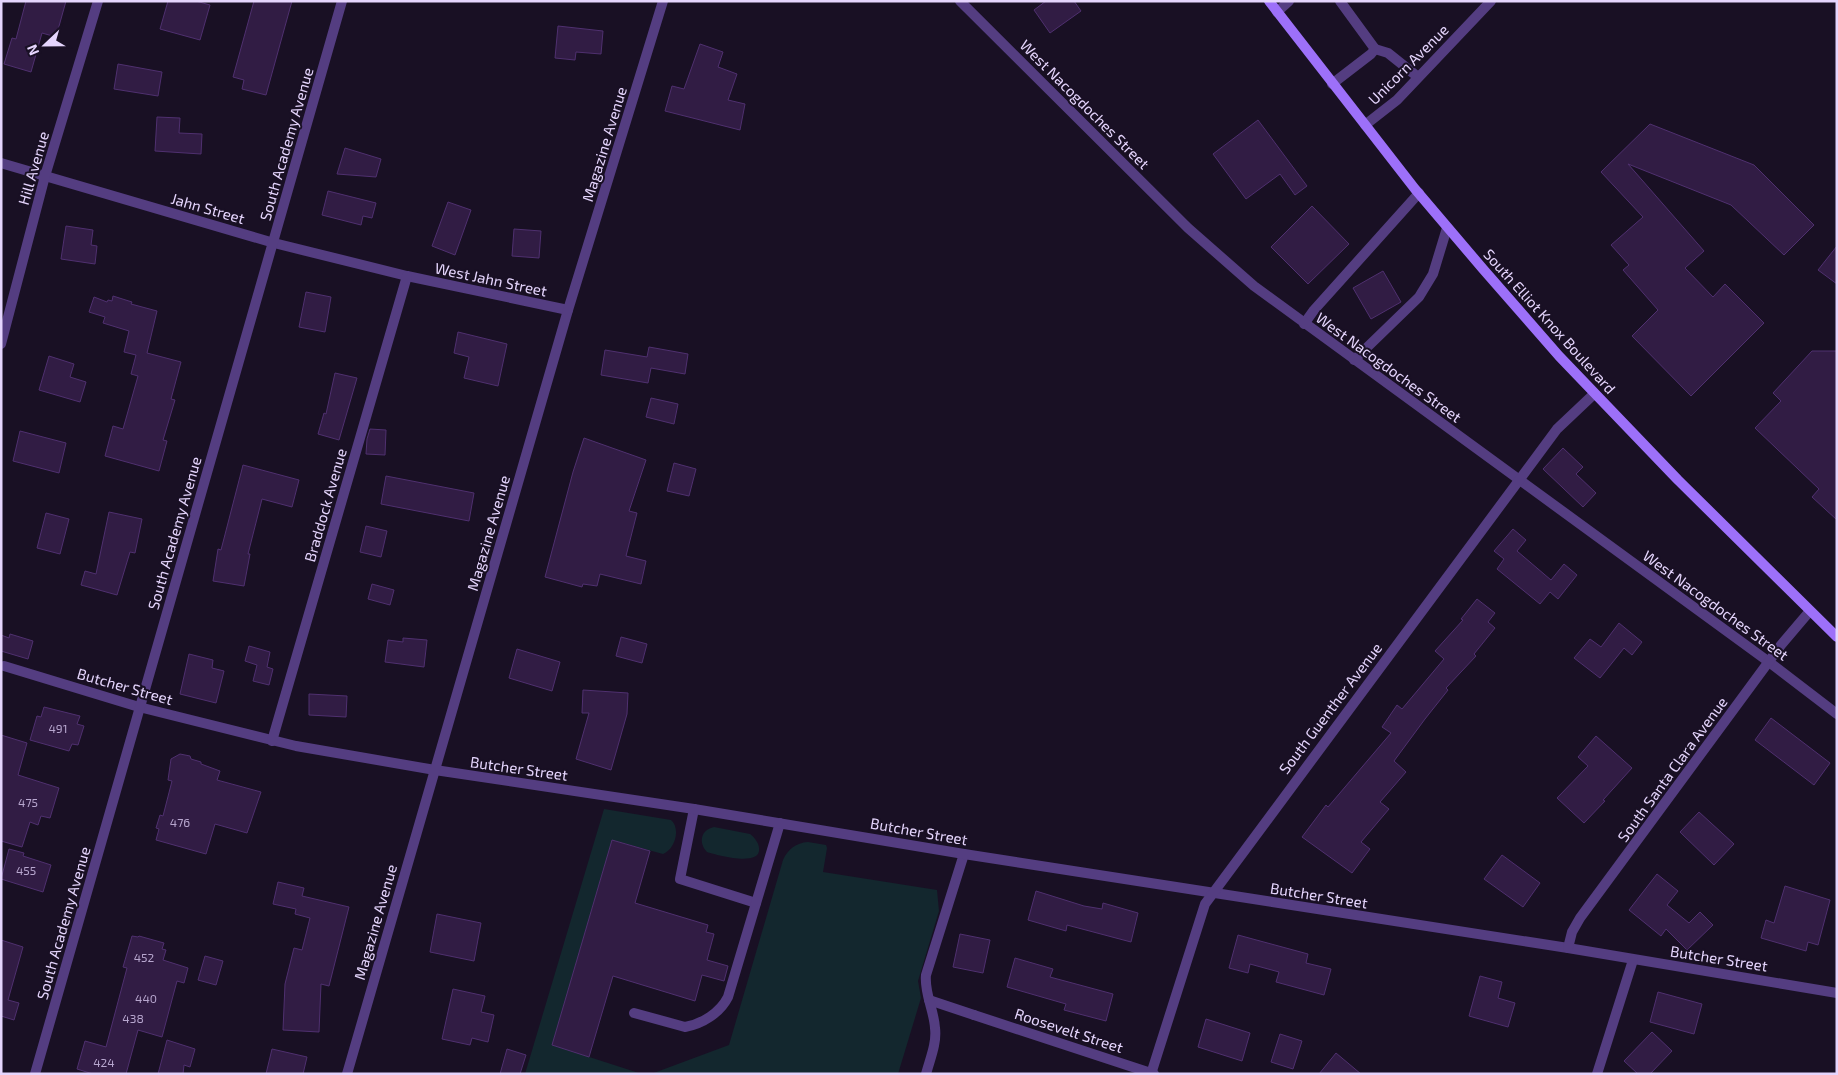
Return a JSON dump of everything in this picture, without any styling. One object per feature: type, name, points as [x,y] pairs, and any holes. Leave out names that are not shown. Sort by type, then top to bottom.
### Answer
[{"type":"main road","name":"South Elliot Knox Boulevard","points":[[1269,1],[1332,84],[1447,228],[1531,325],[1594,394],[1809,612],[1837,637]]},
{"type":"street","name":"Hill Avenue","points":[[1,344],[45,176],[98,1]]},
{"type":"street","name":"South Academy Avenue","points":[[35,1074],[342,1]]},
{"type":"street","name":"Magazine Avenue","points":[[347,1074],[568,310],[663,1]]},
{"type":"street","name":"West Nacogdoches Street","points":[[960,1],[1188,228],[1254,286],[1837,714]]},
{"type":"street","points":[[1277,12],[1289,1]]},
{"type":"street","points":[[1340,1],[1375,49],[1388,53],[1418,77]]},
{"type":"street","name":"Unicorn Avenue","points":[[1365,126],[1397,100],[1491,1]]},
{"type":"street","points":[[1332,84],[1375,49]]},
{"type":"street","name":"Jahn Street","points":[[1,163],[274,243],[407,276]]},
{"type":"street","points":[[1304,324],[1314,310],[1419,193]]},
{"type":"street","points":[[1354,360],[1419,297],[1433,274],[1447,228]]},
{"type":"street","name":"West Jahn Street","points":[[407,276],[568,310]]},
{"type":"street","name":"Braddock Avenue","points":[[272,741],[407,276]]},
{"type":"street","name":"South Guenther Avenue","points":[[1152,1073],[1200,914],[1211,893],[1564,420],[1594,394]]},
{"type":"street","name":"South Santa Clara Avenue","points":[[1568,948],[1572,932],[1580,918],[1780,645],[1809,612]]},
{"type":"street","name":"Butcher Street","points":[[4,666],[139,707],[272,741],[435,770],[694,809],[964,854],[1568,948],[1837,993]]},
{"type":"street","points":[[694,809],[680,879],[756,902]]},
{"type":"street","points":[[634,1012],[685,1027],[691,1026],[720,1010],[728,997],[780,823]]},
{"type":"street","points":[[926,1074],[936,1032],[926,986],[926,975],[964,854]]},
{"type":"street","points":[[1597,1074],[1633,960]]},
{"type":"street","name":"Roosevelt Street","points":[[929,1000],[1152,1073]]},
{"type":"shaded area","points":[[604,809],[671,820],[676,828],[675,839],[671,848],[663,854],[612,840],[552,1045],[642,1074],[525,1074]]},
{"type":"shaded area","points":[[714,827],[750,834],[759,846],[757,855],[744,859],[707,852],[702,844],[702,837],[706,831]]},
{"type":"shaded area","points":[[808,842],[826,845],[823,872],[937,890],[939,911],[918,981],[921,998],[898,1074],[651,1074],[729,1045],[783,860],[793,847]]},
{"type":"building","points":[[26,1],[66,1],[56,37],[42,33],[31,72],[4,64],[12,38],[16,39]]},
{"type":"building","points":[[168,1],[196,1],[210,5],[200,40],[160,29]]},
{"type":"building","points":[[254,1],[292,1],[266,95],[242,89],[244,80],[233,77]]},
{"type":"building","points":[[1046,1],[1074,1],[1081,11],[1050,33],[1034,10]]},
{"type":"building","points":[[558,26],[603,31],[601,54],[576,52],[575,60],[555,58]]},
{"type":"building","points":[[700,44],[723,52],[718,67],[737,74],[728,100],[745,104],[740,130],[665,111],[672,86],[684,89]]},
{"type":"building","points":[[118,64],[162,72],[158,96],[114,89]]},
{"type":"building","points":[[157,117],[180,118],[179,133],[202,134],[201,154],[155,151]]},
{"type":"building","points":[[1258,120],[1307,186],[1295,195],[1280,174],[1246,199],[1213,154]]},
{"type":"building","points":[[1650,124],[1754,165],[1814,225],[1784,255],[1731,205],[1628,164],[1704,251],[1685,268],[1713,297],[1725,284],[1764,323],[1691,396],[1632,336],[1658,310],[1623,270],[1629,265],[1611,245],[1643,217],[1601,172]]},
{"type":"building","points":[[345,148],[381,159],[376,177],[337,174]]},
{"type":"building","points":[[328,191],[376,203],[372,218],[363,216],[361,225],[322,215]]},
{"type":"building","points":[[448,202],[471,210],[455,255],[432,246]]},
{"type":"building","points":[[1312,206],[1349,244],[1308,284],[1271,247]]},
{"type":"building","points":[[66,226],[93,230],[91,245],[97,246],[95,264],[61,259]]},
{"type":"building","points":[[514,229],[541,231],[539,258],[512,256]]},
{"type":"building","points":[[1837,246],[1837,284],[1818,270]]},
{"type":"building","points":[[1383,271],[1401,302],[1371,319],[1353,288]]},
{"type":"building","points":[[306,292],[331,297],[325,332],[299,327]]},
{"type":"building","points":[[113,296],[132,302],[131,304],[157,311],[147,353],[181,362],[171,399],[175,400],[163,440],[167,441],[159,471],[105,456],[113,426],[123,429],[138,376],[131,374],[136,355],[124,352],[129,331],[103,323],[105,317],[89,312],[94,297],[107,302],[108,300],[112,301]]},
{"type":"building","points":[[458,332],[507,344],[498,386],[464,378],[469,357],[454,353]]},
{"type":"building","points":[[649,347],[688,354],[685,374],[651,368],[648,383],[601,375],[605,350],[647,357]]},
{"type":"building","points":[[1812,351],[1837,351],[1837,520],[1812,497],[1819,489],[1755,428],[1781,401],[1773,393]]},
{"type":"building","points":[[49,356],[74,364],[70,377],[86,382],[80,402],[39,390]]},
{"type":"building","points":[[335,373],[357,378],[339,440],[318,434],[324,413],[326,414]]},
{"type":"building","points":[[651,398],[678,404],[674,424],[646,417]]},
{"type":"building","points":[[370,429],[386,430],[385,455],[366,454]]},
{"type":"building","points":[[20,431],[66,443],[59,473],[13,461]]},
{"type":"building","points":[[584,438],[646,460],[629,511],[637,513],[626,556],[646,561],[641,584],[600,574],[597,586],[583,584],[582,587],[545,577]]},
{"type":"building","points":[[1563,448],[1583,467],[1576,474],[1596,493],[1583,507],[1543,469]]},
{"type":"building","points":[[674,463],[696,469],[689,496],[667,491]]},
{"type":"building","points":[[243,465],[299,480],[292,507],[262,499],[248,554],[250,554],[244,586],[213,581],[218,549],[221,550]]},
{"type":"building","points":[[386,476],[474,493],[469,521],[381,504]]},
{"type":"building","points":[[109,512],[142,519],[135,553],[130,552],[117,595],[81,585],[85,571],[96,574]]},
{"type":"building","points":[[46,513],[69,519],[60,554],[37,548]]},
{"type":"building","points":[[366,526],[387,531],[381,557],[360,552]]},
{"type":"building","points":[[1513,529],[1526,540],[1517,551],[1551,580],[1564,564],[1577,575],[1558,599],[1550,592],[1540,604],[1497,569],[1504,559],[1494,551]]},
{"type":"building","points":[[372,584],[394,590],[390,605],[368,599]]},
{"type":"building","points":[[1477,599],[1495,613],[1488,622],[1495,628],[1474,654],[1476,656],[1446,688],[1448,690],[1394,761],[1406,772],[1380,802],[1389,809],[1361,842],[1370,849],[1352,873],[1302,837],[1326,805],[1328,807],[1391,733],[1382,727],[1397,705],[1402,709],[1444,659],[1435,651],[1463,620],[1461,619]]},
{"type":"building","points":[[1619,623],[1642,642],[1632,655],[1624,648],[1600,678],[1574,658],[1590,639],[1601,647]]},
{"type":"building","points":[[10,634],[33,641],[28,659],[1,651],[1,635],[9,638]]},
{"type":"building","points":[[621,637],[647,644],[642,663],[616,656]]},
{"type":"building","points":[[403,638],[427,640],[424,667],[385,662],[388,640],[403,642]]},
{"type":"building","points":[[249,646],[270,652],[267,667],[273,669],[269,685],[253,681],[257,665],[245,661]]},
{"type":"building","points":[[517,649],[560,662],[552,691],[509,678]]},
{"type":"building","points":[[189,654],[213,660],[212,668],[224,671],[216,703],[180,694]]},
{"type":"building","points":[[583,690],[628,693],[627,714],[611,770],[576,759],[589,713],[582,713]]},
{"type":"building","points":[[309,694],[347,696],[346,717],[309,715]]},
{"type":"building","points":[[44,707],[80,716],[77,724],[84,726],[78,745],[72,744],[69,751],[30,740],[37,716],[41,717]]},
{"type":"building","points":[[1771,718],[1830,763],[1814,785],[1755,740]]},
{"type":"building","points":[[1,735],[27,743],[18,775],[59,788],[50,818],[41,816],[38,825],[30,822],[22,847],[1,841]]},
{"type":"building","points":[[1596,736],[1632,768],[1584,823],[1557,798],[1588,766],[1578,757]]},
{"type":"building","points":[[180,754],[190,756],[191,759],[201,762],[201,764],[220,771],[217,780],[261,792],[247,833],[215,824],[206,854],[156,840],[159,829],[156,828],[160,815],[163,816],[172,781],[168,780],[171,759]]},
{"type":"building","points":[[1699,812],[1734,844],[1714,865],[1680,832]]},
{"type":"building","points":[[612,840],[650,851],[635,903],[708,925],[706,932],[714,934],[707,960],[728,966],[724,981],[702,975],[695,1001],[613,976],[589,1057],[552,1045]]},
{"type":"building","points":[[9,849],[24,853],[23,856],[51,865],[43,892],[1,879]]},
{"type":"building","points":[[1502,855],[1540,883],[1523,907],[1484,879]]},
{"type":"building","points":[[1657,874],[1678,891],[1667,905],[1689,923],[1700,912],[1713,925],[1687,950],[1666,929],[1661,936],[1629,910]]},
{"type":"building","points":[[278,882],[304,888],[302,896],[349,907],[329,986],[321,984],[319,1032],[283,1030],[285,984],[294,948],[302,950],[310,918],[295,914],[296,909],[273,904]]},
{"type":"building","points":[[1785,886],[1830,900],[1818,945],[1808,942],[1806,951],[1761,938],[1766,920],[1774,923]]},
{"type":"building","points":[[1036,891],[1084,906],[1102,909],[1103,903],[1138,913],[1131,942],[1067,925],[1066,931],[1028,920]]},
{"type":"building","points":[[437,914],[481,923],[474,961],[430,952]]},
{"type":"building","points":[[960,934],[990,940],[983,973],[953,967]]},
{"type":"building","points":[[1238,935],[1308,954],[1306,963],[1331,969],[1324,995],[1276,982],[1279,972],[1250,964],[1248,973],[1229,968]]},
{"type":"building","points":[[132,936],[164,943],[162,949],[166,950],[163,960],[188,968],[184,983],[177,981],[162,1037],[138,1030],[126,1074],[93,1074],[77,1069],[85,1041],[106,1047],[127,968],[123,967]]},
{"type":"building","points":[[1,940],[23,947],[8,1000],[19,1003],[14,1020],[1,1016]]},
{"type":"building","points":[[205,956],[223,961],[216,985],[198,980]]},
{"type":"building","points":[[1015,958],[1053,969],[1050,977],[1113,994],[1106,1021],[1064,1010],[1066,1004],[1007,987]]},
{"type":"building","points":[[1480,976],[1502,982],[1498,998],[1515,1003],[1508,1027],[1469,1016]]},
{"type":"building","points":[[453,989],[485,996],[481,1012],[494,1015],[488,1042],[472,1038],[470,1045],[442,1039]]},
{"type":"building","points":[[1658,992],[1702,1004],[1694,1034],[1650,1022]]},
{"type":"building","points":[[1206,1019],[1250,1033],[1242,1061],[1198,1047]]},
{"type":"building","points":[[1652,1032],[1672,1051],[1650,1074],[1638,1074],[1624,1061]]},
{"type":"building","points":[[1280,1034],[1302,1041],[1293,1069],[1271,1062]]},
{"type":"building","points":[[167,1040],[195,1049],[190,1067],[184,1065],[183,1074],[158,1074]]},
{"type":"building","points":[[272,1049],[307,1057],[303,1074],[266,1074]]},
{"type":"building","points":[[507,1049],[526,1055],[520,1074],[500,1074]]},
{"type":"building","points":[[1336,1053],[1361,1074],[1319,1074]]}]
